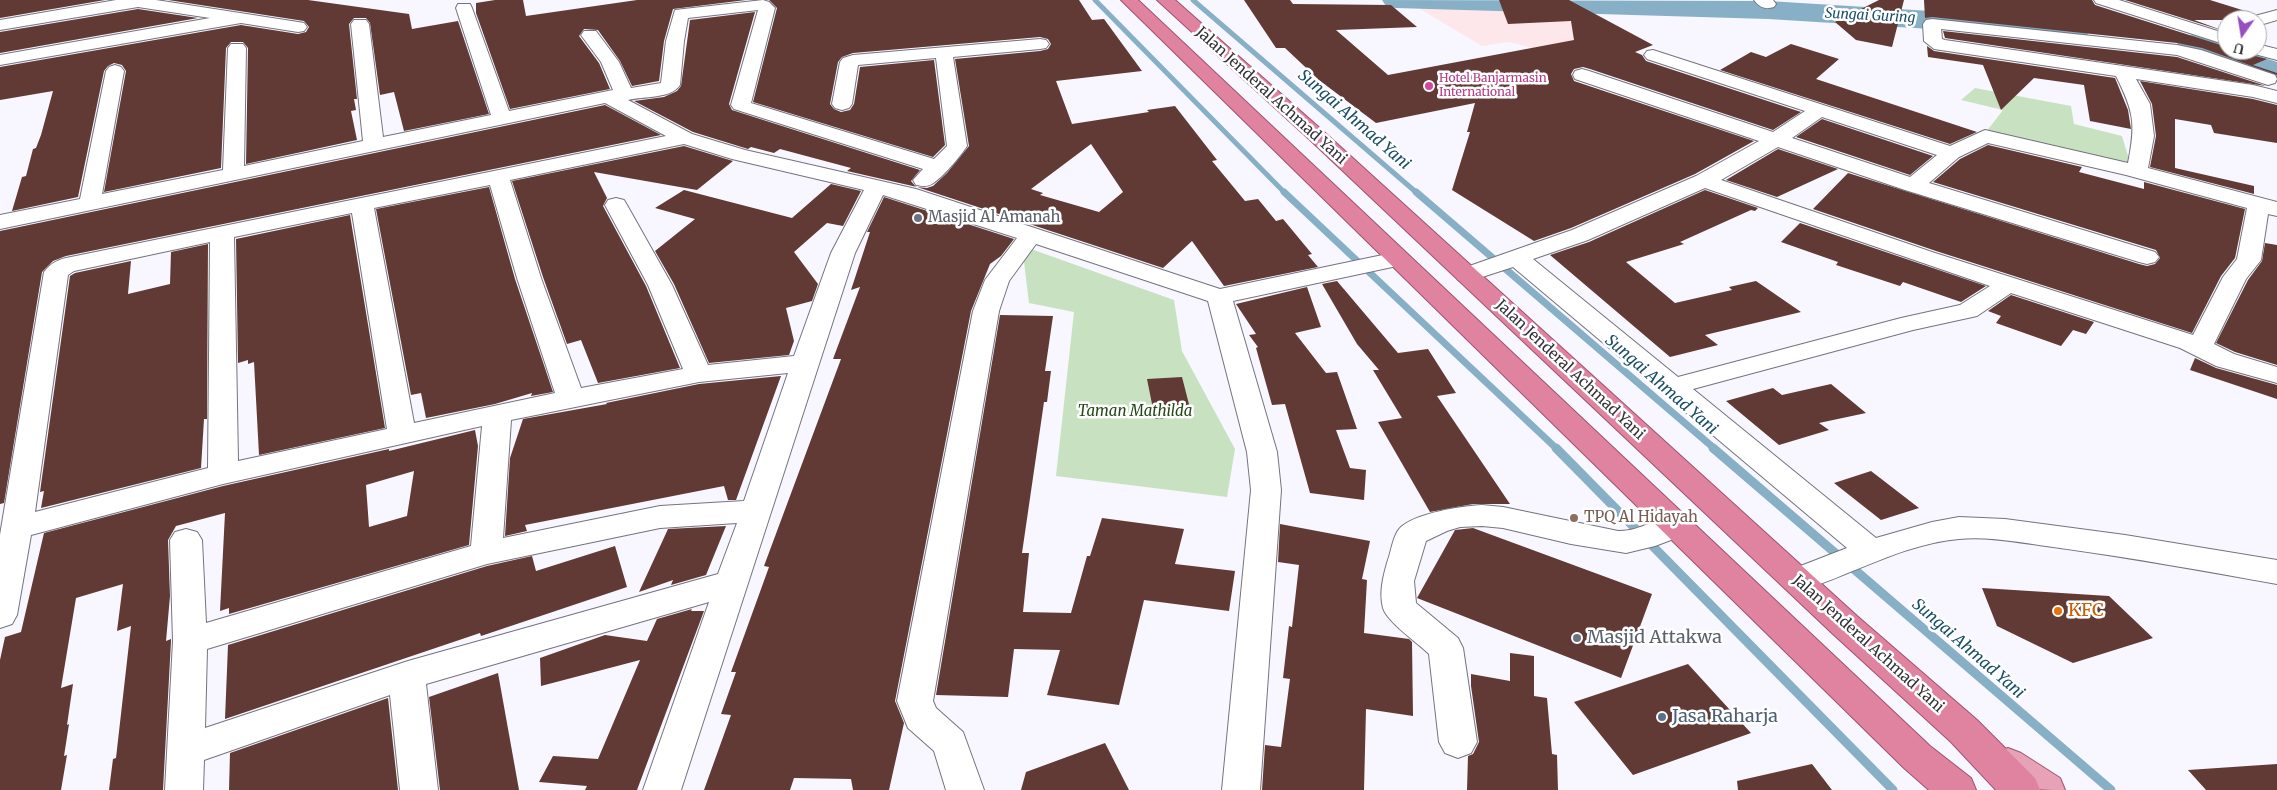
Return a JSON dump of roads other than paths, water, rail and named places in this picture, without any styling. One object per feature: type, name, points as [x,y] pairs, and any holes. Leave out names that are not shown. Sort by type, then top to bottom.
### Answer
[{"type":"highway","name":"Jalan Jenderal Achmad Yani","points":[[1158,10],[1390,260],[1655,533],[1957,790]]},
{"type":"highway","name":"Jalan Jenderal Achmad Yani","points":[[1158,10],[1316,136],[1466,275],[1810,575],[2021,790]]},
{"type":"main road","name":"Jalan Jenderal Achmad Yani","points":[[1974,740],[2046,790]]},
{"type":"main road","name":"Jalan Jenderal Achmad Yani","points":[[1917,757],[1945,790]]},
{"type":"street","points":[[2102,0],[2217,36]]},
{"type":"street","points":[[2129,9],[2157,0]]},
{"type":"street","points":[[0,26],[132,1],[298,27]]},
{"type":"street","points":[[0,222],[90,202],[616,96],[667,88],[671,85],[675,41],[682,13],[765,3],[766,8],[742,105],[744,108],[938,167]]},
{"type":"street","points":[[464,8],[502,119]]},
{"type":"street","points":[[0,60],[242,18]]},
{"type":"street","points":[[360,24],[374,145]]},
{"type":"street","points":[[2266,82],[2123,72],[1940,45],[1933,41],[1932,24],[2177,50],[2195,54],[2266,82],[2277,97]]},
{"type":"street","points":[[2210,34],[2217,32]]},
{"type":"street","points":[[590,35],[610,62],[616,96],[685,138],[739,154],[908,194],[1219,297],[1390,260]]},
{"type":"street","points":[[842,104],[849,62],[852,60],[1040,44]]},
{"type":"street","points":[[233,174],[237,48]]},
{"type":"street","points":[[908,194],[938,167],[957,146],[944,53]]},
{"type":"street","points":[[1653,55],[1952,153]]},
{"type":"street","points":[[90,202],[116,71]]},
{"type":"street","points":[[2123,72],[2140,104],[2144,136],[2138,167],[2132,170]]},
{"type":"street","points":[[1582,75],[1913,185],[2147,256]]},
{"type":"street","points":[[1466,275],[1580,235],[1704,181],[1775,140],[1820,110]]},
{"type":"street","points":[[1913,185],[1952,153],[1980,138],[1992,136],[2132,170],[2268,207],[2249,260],[2235,277],[2200,346]]},
{"type":"street","points":[[0,615],[17,528],[56,272],[74,263],[685,138]]},
{"type":"street","points":[[498,177],[528,278],[572,398]]},
{"type":"street","points":[[1704,181],[2008,284],[2200,346],[2224,360],[2277,375]]},
{"type":"street","points":[[662,790],[731,583],[758,511],[805,363],[843,253],[876,187]]},
{"type":"street","points":[[362,205],[402,434]]},
{"type":"street","points":[[616,205],[660,285],[699,374]]},
{"type":"street","points":[[222,233],[223,474]]},
{"type":"street","points":[[965,790],[950,743],[921,717],[915,701],[986,311],[997,280],[1032,234]]},
{"type":"street","points":[[1517,258],[1674,386],[1866,553]]},
{"type":"street","points":[[1674,386],[1910,323],[1968,311],[1988,300],[2008,284]]},
{"type":"street","points":[[1219,297],[1262,452],[1266,490],[1241,790]]},
{"type":"street","points":[[17,528],[223,474],[572,398],[699,374],[805,363]]},
{"type":"street","points":[[486,553],[497,414]]},
{"type":"street","points":[[190,641],[486,553],[660,517],[758,511]]},
{"type":"street","points":[[1458,742],[1446,648],[1400,608],[1398,581],[1412,535],[1432,523],[1462,515],[1506,517],[1580,536],[1626,542],[1655,533]]},
{"type":"street","points":[[1810,575],[1866,553],[1932,533],[1959,528],[2005,530],[2125,546],[2277,572]]},
{"type":"street","points":[[184,790],[190,641],[186,540]]},
{"type":"street","points":[[187,750],[408,675],[731,583]]},
{"type":"street","points":[[408,675],[408,695],[419,790]]},
{"type":"waterway","name":"Sungai Ahmad Yani","points":[[1095,0],[1284,192]]},
{"type":"waterway","name":"Sungai Ahmad Yani","points":[[1193,0],[1417,193]]},
{"type":"waterway","name":"Sungai Guring","points":[[1396,0],[1768,10],[2077,29]]},
{"type":"waterway","name":"Sungai Guring","points":[[2192,44],[2277,72]]},
{"type":"waterway","name":"Sungai Ahmad Yani","points":[[1284,192],[1557,449]]},
{"type":"waterway","name":"Sungai Ahmad Yani","points":[[1416,192],[1715,449]]},
{"type":"waterway","name":"Sungai Ahmad Yani","points":[[1713,448],[2111,790]]},
{"type":"waterway","name":"Sungai Ahmad Yani","points":[[1557,449],[1893,790]]},
{"type":"place","name":"Hotel Banjarmasin International","points":[[1429,86]]},
{"type":"place","name":"Masjid Al Amanah","points":[[918,218]]},
{"type":"place","name":"TPQ Al Hidayah","points":[[1574,518]]},
{"type":"place","name":"KFC","points":[[2058,611]]},
{"type":"place","name":"Masjid Attakwa","points":[[1577,638]]},
{"type":"place","name":"Jasa Raharja","points":[[1662,717]]},
{"type":"park label","name":"Taman Mathilda","points":[[1135,412]]}]
